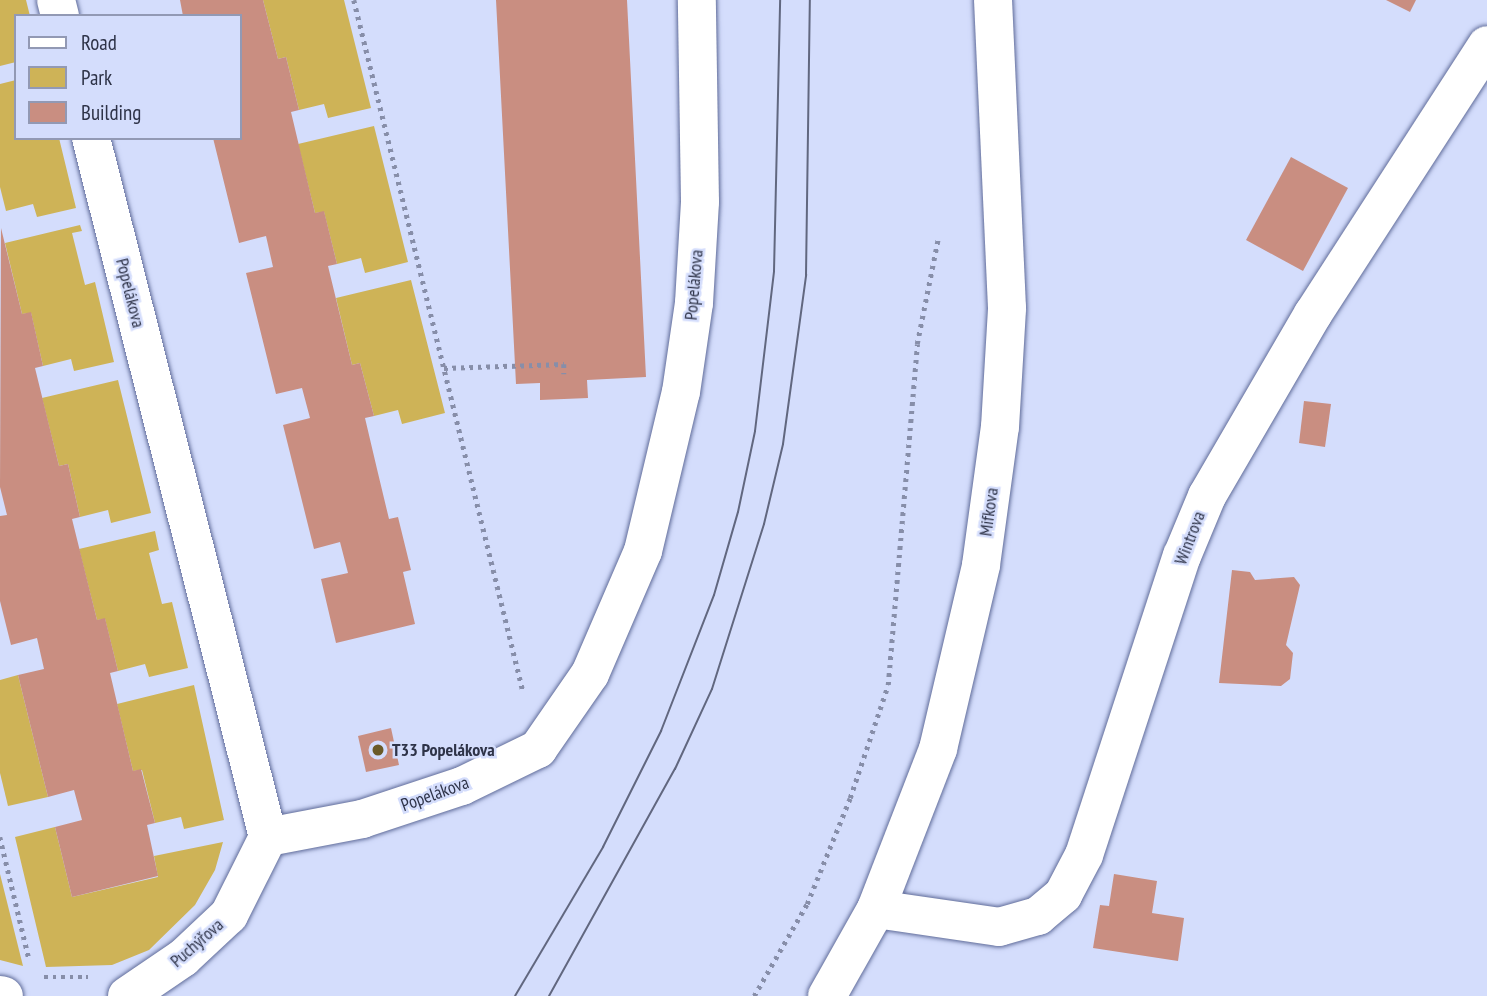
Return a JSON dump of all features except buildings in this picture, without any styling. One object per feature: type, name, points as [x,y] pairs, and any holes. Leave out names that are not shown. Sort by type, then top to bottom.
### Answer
[{"type":"street","name":"Popelákova","points":[[92,140],[268,837],[362,819],[462,786],[538,749],[590,674],[626,596],[658,502],[671,447],[694,303],[701,101],[697,0]]},
{"type":"street","name":"Mifkova","points":[[827,996],[876,909],[941,737],[961,662],[992,496],[1007,307],[993,0]]},
{"type":"street","name":"Wintrova","points":[[876,909],[999,926],[1038,916],[1063,895],[1084,855],[1182,556],[1207,496],[1312,314],[1487,45]]},
{"type":"street","name":"Puchýřova","points":[[127,996],[183,958],[229,915],[268,837]]},
{"type":"path","points":[[354,0],[538,749]]},
{"type":"path","points":[[754,996],[807,904],[850,798],[888,685],[917,344],[938,239]]},
{"type":"path","points":[[444,368],[564,364],[564,374]]},
{"type":"path","points":[[0,837],[31,964]]},
{"type":"path","points":[[13,989],[92,976]]},
{"type":"green space","points":[[0,0],[26,0],[30,14],[14,14],[14,62],[0,66]]},
{"type":"green space","points":[[263,0],[344,0],[371,108],[328,118],[324,104],[299,110],[286,57],[278,59]]},
{"type":"green space","points":[[14,80],[14,140],[59,140],[76,208],[37,217],[33,204],[6,211],[0,187],[0,84]]},
{"type":"green space","points":[[374,126],[408,262],[365,273],[361,258],[337,264],[324,212],[315,213],[298,144]]},
{"type":"green space","points":[[80,225],[82,231],[72,233],[85,285],[95,282],[114,362],[74,371],[71,359],[43,366],[31,313],[22,314],[5,243]]},
{"type":"green space","points":[[411,280],[445,413],[402,424],[398,410],[374,416],[360,363],[352,365],[336,298]]},
{"type":"green space","points":[[118,380],[151,513],[111,523],[108,510],[80,517],[68,464],[59,466],[42,398]]},
{"type":"green space","points":[[155,531],[159,550],[149,553],[162,604],[172,602],[188,668],[149,677],[145,664],[118,671],[105,619],[97,620],[79,549]]},
{"type":"green space","points":[[18,675],[48,797],[8,806],[0,773],[0,680]]},
{"type":"green space","points":[[194,685],[224,820],[184,829],[181,817],[155,823],[142,770],[133,771],[117,704]]},
{"type":"green space","points":[[55,827],[72,897],[158,877],[154,856],[223,842],[215,870],[195,905],[149,950],[112,965],[46,967],[15,837]]},
{"type":"green space","points":[[0,874],[23,966],[0,960]]},
{"type":"tram line","points":[[515,996],[603,847],[661,731],[714,595],[738,512],[755,431],[774,271],[780,0]]},
{"type":"tram line","points":[[549,996],[675,769],[712,689],[764,524],[783,444],[806,275],[810,0]]},
{"type":"place","name":"T33 Popelákova","points":[[378,750]]}]
